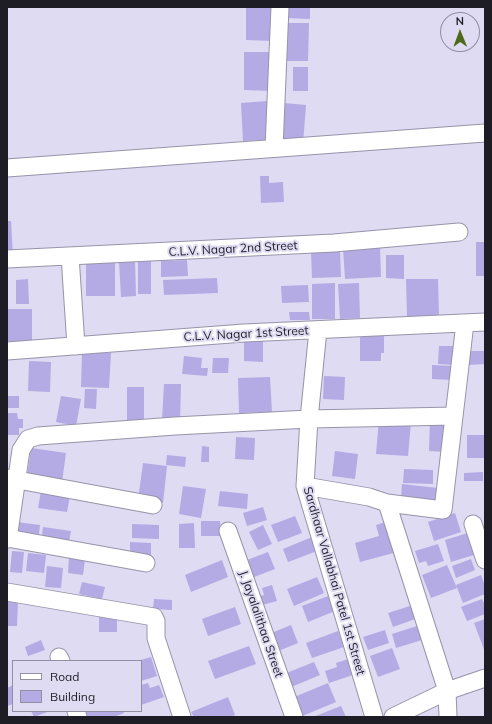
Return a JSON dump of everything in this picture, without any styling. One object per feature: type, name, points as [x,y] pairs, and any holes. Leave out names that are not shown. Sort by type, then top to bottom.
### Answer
[{"type":"street","points":[[274,148],[280,7]]},
{"type":"street","points":[[7,168],[485,133]]},
{"type":"street","name":"C.L.V. Nagar 2nd Street","points":[[7,259],[334,243],[460,232]]},
{"type":"street","points":[[70,256],[76,346]]},
{"type":"street","name":"C.L.V. Nagar 1st Street","points":[[7,351],[244,333],[485,322]]},
{"type":"street","points":[[305,486],[369,497],[387,503],[443,510],[465,323]]},
{"type":"street","name":"Sardhaar Vallabhai Patel 1st Street","points":[[318,330],[309,418],[305,486],[374,717]]},
{"type":"street","points":[[146,564],[7,538],[12,479],[21,450],[24,443],[28,439],[38,436],[309,418],[454,416]]},
{"type":"street","points":[[12,479],[153,505]]},
{"type":"street","points":[[387,503],[447,691],[448,717]]},
{"type":"street","points":[[473,524],[485,560]]},
{"type":"street","name":"J. Jayalalithaa Street","points":[[228,531],[294,717]]},
{"type":"street","points":[[7,592],[154,617],[156,620],[156,638],[182,717]]},
{"type":"street","points":[[400,716],[447,691],[485,678]]},
{"type":"building","points":[[246,7],[272,7],[272,41],[246,40]]},
{"type":"building","points":[[286,7],[310,7],[310,19],[286,18]]},
{"type":"building","points":[[284,23],[309,23],[308,61],[284,61]]},
{"type":"building","points":[[244,52],[271,52],[271,91],[244,90]]},
{"type":"building","points":[[293,67],[308,67],[308,91],[293,91]]},
{"type":"building","points":[[267,101],[269,140],[243,141],[241,103]]},
{"type":"building","points":[[284,103],[306,105],[303,144],[279,142]]},
{"type":"building","points":[[260,176],[269,176],[269,183],[283,182],[284,202],[261,203]]},
{"type":"building","points":[[7,221],[11,221],[13,256],[7,256]]},
{"type":"building","points":[[476,242],[485,242],[485,276],[476,276]]},
{"type":"building","points":[[380,246],[381,277],[345,279],[343,248]]},
{"type":"building","points":[[340,251],[341,277],[312,278],[311,252]]},
{"type":"building","points":[[386,255],[404,255],[404,279],[386,278]]},
{"type":"building","points":[[187,260],[188,276],[161,277],[161,261]]},
{"type":"building","points":[[135,261],[136,296],[121,297],[119,262]]},
{"type":"building","points":[[151,261],[151,294],[138,294],[138,262]]},
{"type":"building","points":[[115,262],[115,296],[86,296],[86,263]]},
{"type":"building","points":[[217,278],[218,293],[164,295],[163,280]]},
{"type":"building","points":[[28,279],[29,304],[16,304],[16,280]]},
{"type":"building","points":[[406,279],[438,279],[439,316],[407,316]]},
{"type":"building","points":[[335,283],[335,319],[312,319],[312,284]]},
{"type":"building","points":[[359,283],[360,318],[340,319],[338,284]]},
{"type":"building","points":[[308,285],[309,302],[282,303],[281,286]]},
{"type":"building","points":[[7,309],[32,309],[32,341],[7,341]]},
{"type":"building","points":[[289,312],[309,312],[310,320],[290,320]]},
{"type":"building","points":[[360,335],[384,335],[384,353],[381,353],[381,361],[360,361]]},
{"type":"building","points":[[244,341],[263,341],[263,362],[244,361]]},
{"type":"building","points":[[439,346],[455,346],[455,365],[438,364]]},
{"type":"building","points":[[469,351],[485,351],[485,364],[469,365]]},
{"type":"building","points":[[82,352],[111,353],[109,388],[81,387]]},
{"type":"building","points":[[184,356],[202,358],[201,368],[208,368],[207,376],[182,374]]},
{"type":"building","points":[[213,358],[229,358],[228,373],[212,373]]},
{"type":"building","points":[[29,361],[51,362],[50,392],[28,391]]},
{"type":"building","points":[[432,365],[454,366],[453,380],[432,379]]},
{"type":"building","points":[[324,376],[345,377],[344,400],[323,399]]},
{"type":"building","points":[[270,377],[272,412],[239,413],[238,378]]},
{"type":"building","points":[[164,384],[181,384],[180,421],[162,420]]},
{"type":"building","points":[[127,387],[144,387],[144,423],[127,423]]},
{"type":"building","points":[[85,389],[97,389],[96,409],[84,408]]},
{"type":"building","points":[[7,396],[19,396],[19,408],[7,408]]},
{"type":"building","points":[[61,396],[81,399],[76,426],[56,422]]},
{"type":"building","points":[[7,413],[17,413],[18,419],[23,419],[23,428],[19,428],[19,435],[7,435]]},
{"type":"building","points":[[430,417],[447,417],[446,452],[429,451]]},
{"type":"building","points":[[379,419],[411,422],[408,456],[376,454]]},
{"type":"building","points":[[467,435],[485,435],[485,458],[467,458]]},
{"type":"building","points":[[236,437],[255,438],[254,460],[235,459]]},
{"type":"building","points":[[202,446],[209,447],[209,462],[201,462]]},
{"type":"building","points":[[31,448],[66,453],[62,482],[27,477]]},
{"type":"building","points":[[335,451],[358,454],[355,479],[332,476]]},
{"type":"building","points":[[167,455],[186,457],[185,467],[166,465]]},
{"type":"building","points":[[143,463],[167,466],[163,503],[138,500]]},
{"type":"building","points":[[404,469],[433,470],[433,484],[403,483]]},
{"type":"building","points":[[483,472],[483,481],[464,481],[464,473]]},
{"type":"building","points":[[402,484],[438,488],[436,502],[401,498]]},
{"type":"building","points":[[183,486],[206,489],[201,518],[179,514]]},
{"type":"building","points":[[41,491],[70,496],[67,512],[38,508]]},
{"type":"building","points":[[220,491],[248,494],[247,509],[218,506]]},
{"type":"building","points":[[263,507],[267,520],[247,526],[243,513]]},
{"type":"building","points":[[455,513],[461,532],[434,541],[428,522]]},
{"type":"building","points":[[295,516],[302,533],[278,542],[271,525]]},
{"type":"building","points":[[201,521],[220,521],[221,536],[201,536]]},
{"type":"building","points":[[389,521],[397,552],[360,562],[355,543],[379,536],[376,525]]},
{"type":"building","points":[[16,522],[40,525],[38,543],[14,539]]},
{"type":"building","points":[[194,523],[195,548],[179,548],[179,524]]},
{"type":"building","points":[[132,524],[159,525],[159,539],[132,538]]},
{"type":"building","points":[[263,525],[272,544],[258,550],[249,532]]},
{"type":"building","points":[[43,527],[71,531],[68,547],[41,543]]},
{"type":"building","points":[[471,532],[477,554],[451,562],[445,540]]},
{"type":"building","points":[[312,537],[317,551],[288,562],[283,549]]},
{"type":"building","points":[[130,542],[151,543],[151,558],[130,558]]},
{"type":"building","points":[[438,544],[444,561],[428,566],[426,561],[419,563],[415,551]]},
{"type":"building","points":[[12,551],[24,552],[22,573],[10,572]]},
{"type":"building","points":[[268,552],[275,569],[249,579],[242,562]]},
{"type":"building","points":[[28,553],[46,555],[44,573],[26,571]]},
{"type":"building","points":[[69,557],[85,559],[83,575],[68,573]]},
{"type":"building","points":[[471,559],[475,570],[456,578],[452,566]]},
{"type":"building","points":[[222,560],[228,577],[191,592],[185,575]]},
{"type":"building","points":[[447,565],[457,588],[431,598],[422,575]]},
{"type":"building","points":[[47,566],[63,568],[61,588],[45,587]]},
{"type":"building","points":[[481,575],[485,586],[485,594],[463,603],[456,585]]},
{"type":"building","points":[[317,577],[324,593],[294,606],[287,589]]},
{"type":"building","points":[[82,582],[105,587],[102,599],[79,594]]},
{"type":"building","points":[[272,585],[277,601],[259,606],[256,597],[264,595],[262,588]]},
{"type":"building","points":[[328,596],[335,611],[308,622],[302,606]]},
{"type":"building","points":[[154,599],[172,600],[172,610],[153,609]]},
{"type":"building","points":[[482,599],[485,605],[485,614],[467,621],[461,607]]},
{"type":"building","points":[[7,600],[18,600],[17,626],[7,626]]},
{"type":"building","points":[[413,605],[418,618],[393,627],[388,613]]},
{"type":"building","points":[[235,607],[241,624],[208,636],[202,619]]},
{"type":"building","points":[[117,616],[117,632],[99,632],[99,617]]},
{"type":"building","points":[[485,619],[485,652],[474,623]]},
{"type":"building","points":[[291,625],[298,643],[276,652],[269,634]]},
{"type":"building","points":[[420,625],[425,639],[396,648],[392,634]]},
{"type":"building","points":[[385,630],[389,643],[368,650],[363,637]]},
{"type":"building","points":[[338,631],[344,647],[312,658],[306,643]]},
{"type":"building","points":[[41,640],[45,650],[28,656],[25,647]]},
{"type":"building","points":[[249,646],[256,664],[215,679],[208,661]]},
{"type":"building","points":[[392,648],[400,669],[378,677],[370,656]]},
{"type":"building","points":[[151,657],[157,676],[142,681],[141,660]]},
{"type":"building","points":[[348,659],[353,675],[329,683],[325,671],[337,667],[336,663]]},
{"type":"building","points":[[314,662],[320,675],[289,688],[284,674]]},
{"type":"building","points":[[148,683],[150,688],[159,685],[164,697],[142,705],[142,685]]},
{"type":"building","points":[[328,683],[336,702],[300,717],[292,698]]},
{"type":"building","points":[[12,686],[12,704],[7,706],[7,688]]},
{"type":"building","points":[[228,697],[235,715],[230,717],[194,717],[191,712]]},
{"type":"building","points":[[341,706],[346,717],[313,717]]},
{"type":"building","points":[[32,712],[47,712],[34,717]]},
{"type":"building","points":[[83,712],[124,713],[114,717],[84,717]]}]
